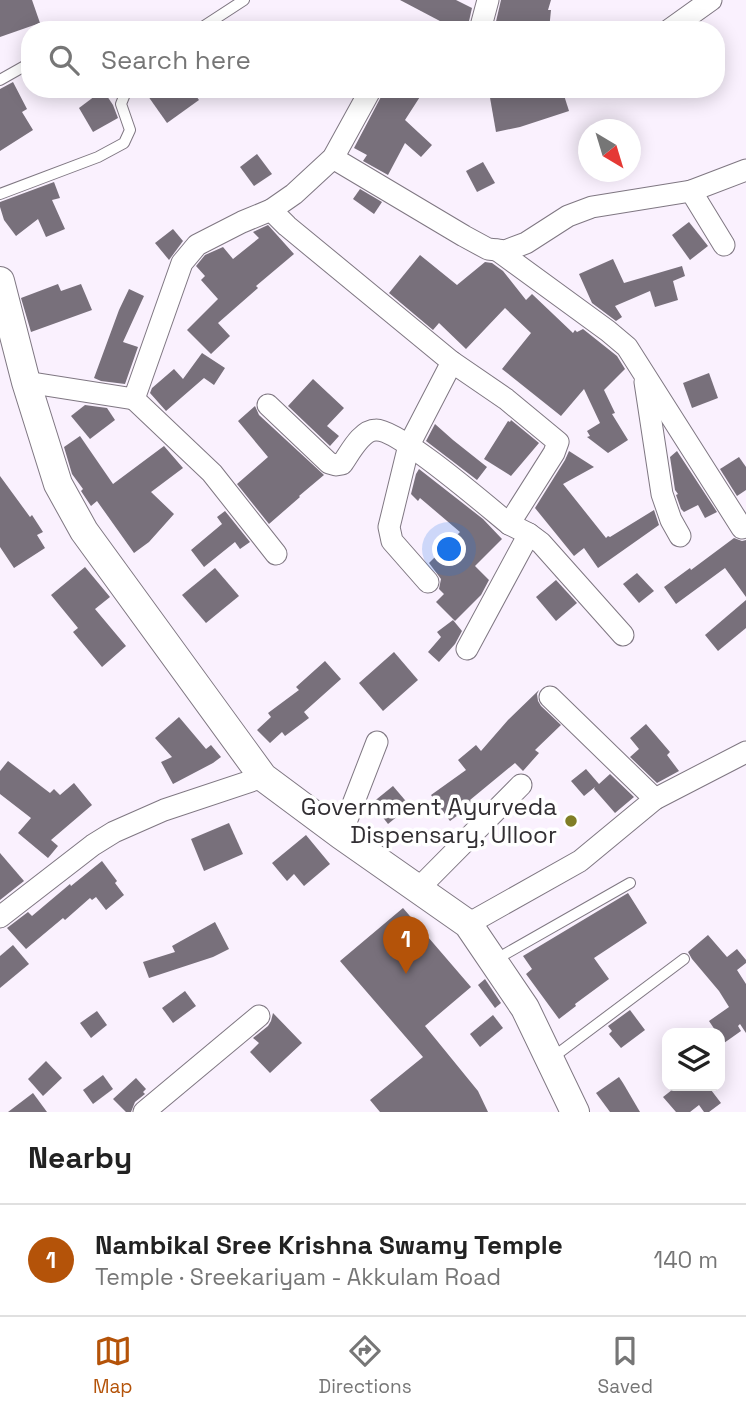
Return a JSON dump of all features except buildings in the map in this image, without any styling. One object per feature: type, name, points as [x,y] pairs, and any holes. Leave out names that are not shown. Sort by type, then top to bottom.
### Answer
[{"type":"main road","points":[[0,281],[26,382],[58,484],[83,531],[263,777],[468,924],[525,1008],[550,1060],[568,1110]]},
{"type":"street","points":[[482,21],[488,0]]},
{"type":"street","points":[[682,21],[711,0]]},
{"type":"street","points":[[134,399],[182,263],[197,245],[271,210],[294,194],[333,158],[366,98]]},
{"type":"street","points":[[333,158],[488,249],[505,251],[526,243],[568,216],[592,207],[691,191],[746,170]]},
{"type":"street","points":[[691,191],[724,245]]},
{"type":"street","points":[[271,210],[452,362],[506,399],[558,442],[554,453],[509,524]]},
{"type":"street","points":[[497,250],[627,347],[742,528]]},
{"type":"street","points":[[428,582],[392,541],[389,527],[409,444],[452,362]]},
{"type":"street","points":[[644,374],[662,494],[680,536]]},
{"type":"street","points":[[26,382],[134,399],[212,473],[276,554]]},
{"type":"street","points":[[268,405],[329,463],[336,465],[342,464],[366,433],[375,430],[409,444],[509,524],[529,534],[547,549],[623,635]]},
{"type":"street","points":[[467,649],[529,534]]},
{"type":"street","points":[[550,697],[655,799]]},
{"type":"street","points":[[341,835],[377,741]]},
{"type":"street","points":[[468,924],[580,861],[655,799],[746,752]]},
{"type":"street","points":[[0,917],[93,845],[114,832],[164,810],[263,777]]},
{"type":"street","points":[[418,889],[521,785]]},
{"type":"street","points":[[144,1112],[259,1016]]},
{"type":"lane","points":[[212,21],[244,0]]},
{"type":"lane","points":[[0,80],[21,68]]},
{"type":"lane","points":[[0,194],[98,157],[124,142],[130,130],[121,104],[123,98]]},
{"type":"lane","points":[[493,961],[630,883]]},
{"type":"lane","points":[[550,1060],[684,959]]},
{"type":"place","name":"Government Ayurveda Dispensary, Ulloor","points":[[571,821]]},
{"type":"place","name":"Nambikal Sree Krishna Swamy Temple","points":[[406,974]]}]
